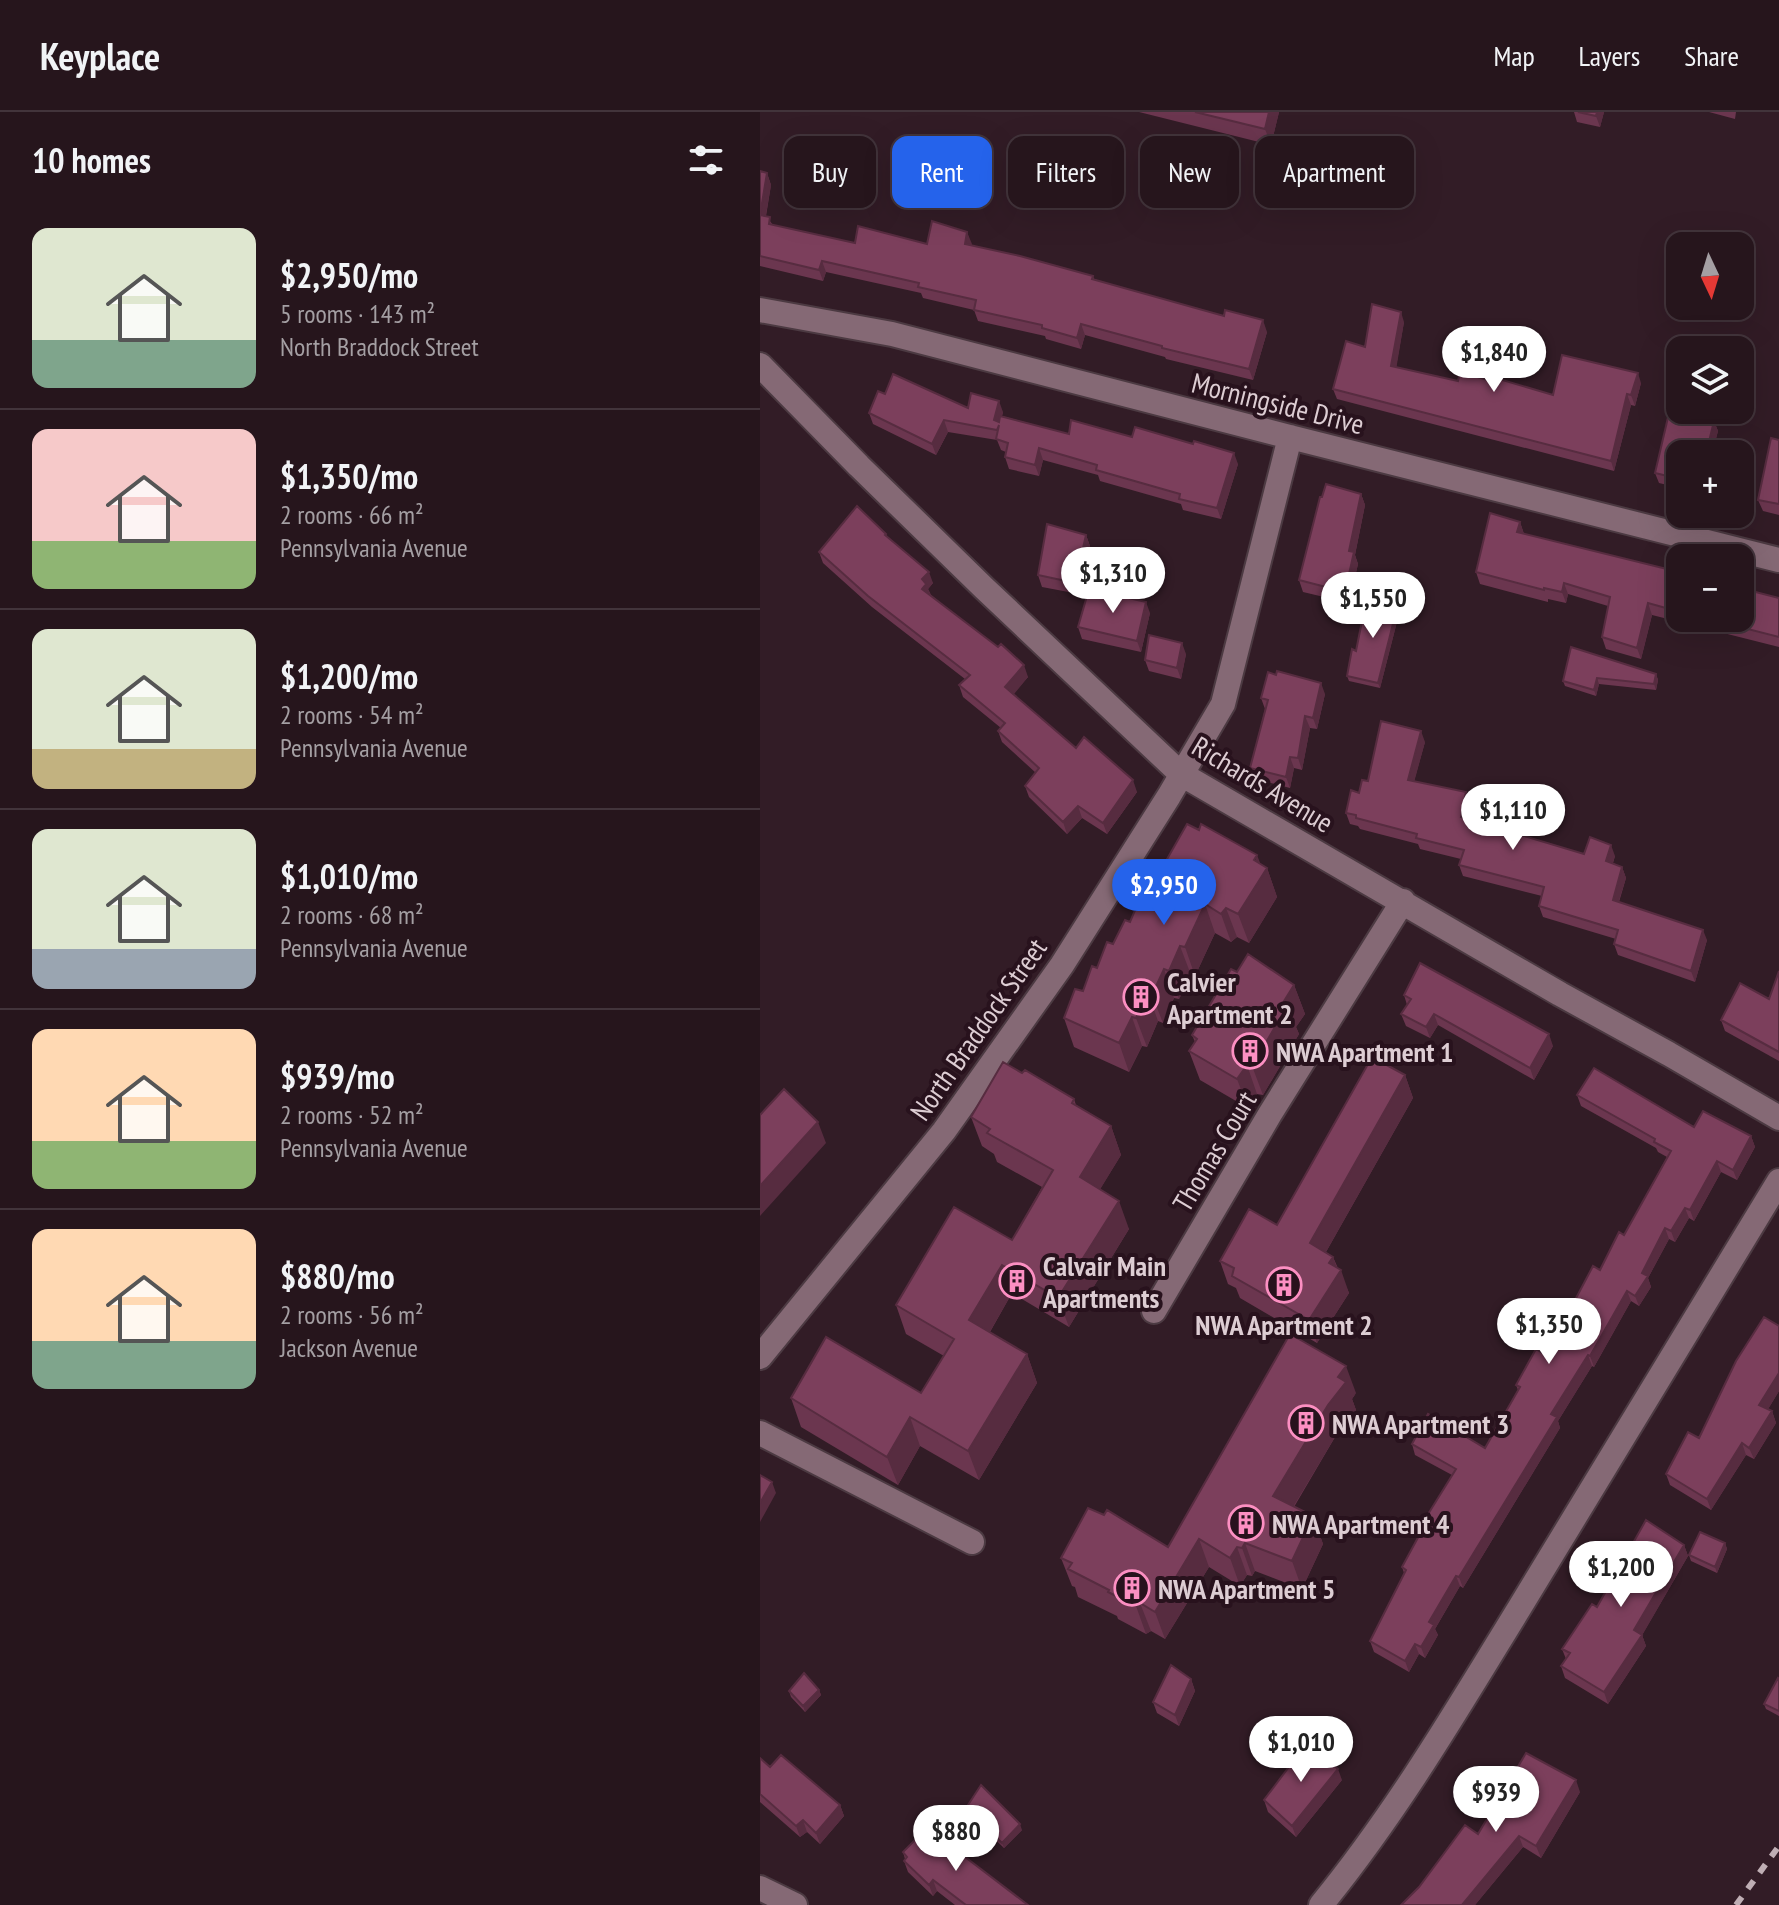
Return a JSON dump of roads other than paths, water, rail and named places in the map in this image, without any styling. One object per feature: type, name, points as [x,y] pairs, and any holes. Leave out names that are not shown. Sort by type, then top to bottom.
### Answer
[{"type":"street","name":"Morningside Drive","points":[[760,310],[892,334],[1779,560]]},
{"type":"street","name":"Richards Avenue","points":[[760,365],[984,588],[1181,774],[1779,1118]]},
{"type":"street","name":"North Braddock Street","points":[[760,1357],[944,1131],[1062,965],[1223,704],[1290,437]]},
{"type":"street","name":"Thomas Court","points":[[1154,1311],[1270,1114],[1403,901]]},
{"type":"street","points":[[1321,1905],[1364,1850],[1410,1782],[1779,1181]]},
{"type":"street","points":[[760,1433],[972,1542]]},
{"type":"street","points":[[760,1888],[795,1905]]},
{"type":"railway","points":[[1736,1905],[1779,1846]]},
{"type":"place","name":"Calvier Apartment 2","points":[[1141,997]]},
{"type":"place","name":"NWA Apartment 1","points":[[1250,1051]]},
{"type":"place","name":"Calvair Main Apartments","points":[[1017,1281]]},
{"type":"place","name":"NWA Apartment 2","points":[[1284,1285]]},
{"type":"place","name":"NWA Apartment 3","points":[[1306,1423]]},
{"type":"place","name":"NWA Apartment 4","points":[[1246,1523]]},
{"type":"place","name":"NWA Apartment 5","points":[[1132,1588]]}]
